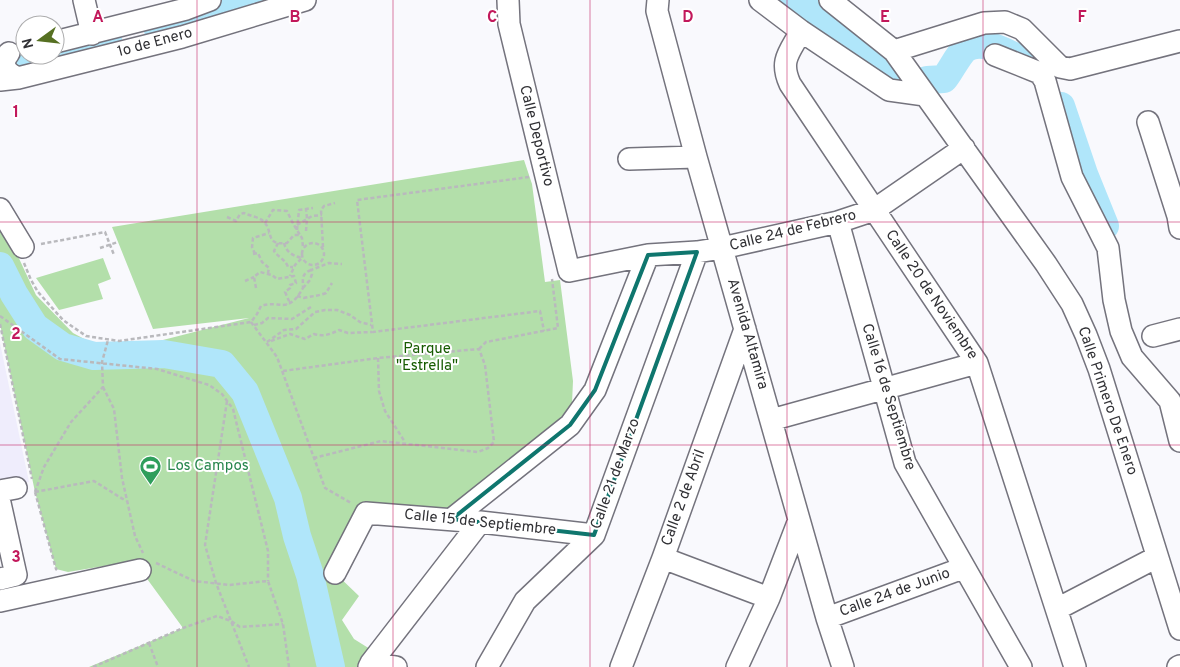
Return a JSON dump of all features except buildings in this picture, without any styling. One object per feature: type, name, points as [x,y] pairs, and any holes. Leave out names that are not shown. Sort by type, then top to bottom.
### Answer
[{"type":"street","points":[[84,0],[92,34]]},
{"type":"street","points":[[65,40],[92,34],[185,5],[210,0]]},
{"type":"street","name":"1o de Enero","points":[[6,80],[182,37],[305,0]]},
{"type":"street","name":"Calle Deportivo","points":[[508,0],[509,24],[561,276]]},
{"type":"street","name":"Avenida Altamira","points":[[658,0],[657,12],[696,157],[826,618],[843,667]]},
{"type":"street","points":[[760,0],[801,31],[889,90],[925,95]]},
{"type":"street","name":"Calle Primero De Enero","points":[[830,0],[894,51],[1046,264],[1076,312],[1099,368],[1180,629]]},
{"type":"street","points":[[894,51],[984,23],[1005,22],[1022,29],[1060,67],[1070,69],[1180,41]]},
{"type":"street","name":"Calle 20 de Noviembre","points":[[801,31],[786,60],[784,72],[790,84],[977,363],[1075,667]]},
{"type":"street","points":[[6,80],[4,58],[12,52]]},
{"type":"street","points":[[995,55],[1040,73],[1045,81],[1072,177],[1108,248],[1114,300],[1121,331],[1144,347],[1170,400],[1180,441]]},
{"type":"street","points":[[1148,122],[1179,220]]},
{"type":"street","name":"Calle 24 de Febrero","points":[[561,276],[648,255],[697,252],[722,248],[838,222],[874,210],[964,148]]},
{"type":"street","points":[[629,159],[696,157]]},
{"type":"street","points":[[0,209],[22,251]]},
{"type":"street","name":"Calle 16 de Septiembre","points":[[838,222],[905,463],[1021,667]]},
{"type":"street","name":"Calle 21 de Marzo","points":[[488,667],[525,601],[594,536],[697,252]]},
{"type":"street","points":[[452,520],[570,425],[595,390],[648,255]]},
{"type":"street","name":"Calle 2 de Abril","points":[[621,667],[663,558],[745,329]]},
{"type":"street","points":[[1144,347],[1180,329]]},
{"type":"street","points":[[771,420],[977,363]]},
{"type":"street","points":[[335,573],[366,512]]},
{"type":"street","name":"Calle 15 de Septiembre","points":[[366,512],[480,522],[594,536]]},
{"type":"street","points":[[737,667],[768,598],[799,520]]},
{"type":"street","points":[[370,665],[480,522]]},
{"type":"street","points":[[1057,609],[1157,557]]},
{"type":"street","points":[[663,558],[768,598]]},
{"type":"street","points":[[0,599],[146,564]]},
{"type":"street","name":"Calle 24 de Junio","points":[[826,618],[963,568]]},
{"type":"street","points":[[370,665],[396,667]]},
{"type":"path","points":[[373,332],[357,200],[530,177]]},
{"type":"path","points":[[284,243],[289,252],[309,265],[317,265],[323,260],[321,210],[324,206],[335,202]]},
{"type":"path","points":[[296,230],[299,210],[313,208]]},
{"type":"path","points":[[306,209],[306,231]]},
{"type":"path","points":[[265,223],[273,210],[287,211],[300,235],[304,247],[302,259],[304,266]]},
{"type":"path","points":[[227,217],[236,221],[240,214],[244,213],[262,220],[270,237],[278,243],[288,243],[294,235],[300,235]]},
{"type":"path","points":[[297,225],[312,216],[322,215]]},
{"type":"path","points":[[292,220],[298,217],[306,219]]},
{"type":"path","points":[[114,255],[105,232],[22,251],[31,280],[38,292],[63,320],[86,336],[107,342],[251,322],[258,314],[261,306],[266,304],[287,305],[310,280],[311,270]]},
{"type":"path","points":[[268,273],[269,268],[262,262],[258,253],[254,254],[252,247],[253,238],[269,233]]},
{"type":"path","points":[[317,244],[323,240]]},
{"type":"path","points":[[100,248],[118,242]]},
{"type":"path","points":[[278,243],[274,251],[285,260],[288,267],[293,267]]},
{"type":"path","points":[[304,247],[310,243],[317,244],[329,263]]},
{"type":"path","points":[[290,276],[293,267],[302,259]]},
{"type":"path","points":[[245,281],[260,272],[268,273],[277,279],[290,276],[295,277],[329,263],[342,264]]},
{"type":"path","points":[[302,288],[303,274]]},
{"type":"path","points":[[283,371],[378,358],[479,349],[486,342],[558,328],[561,276]]},
{"type":"path","points":[[254,277],[256,288]]},
{"type":"path","points":[[287,305],[288,301],[285,292],[290,288],[290,285],[296,283],[295,277]]},
{"type":"path","points":[[297,296],[304,298],[312,295],[326,294],[332,283]]},
{"type":"path","points":[[254,325],[262,323],[268,318],[292,320],[311,307]]},
{"type":"path","points":[[267,342],[284,330],[296,329],[315,312],[325,310],[337,310],[350,315],[360,322],[372,325]]},
{"type":"path","points":[[267,342],[290,334],[305,339],[314,334],[329,335],[339,330],[348,333],[373,332],[540,312],[544,331]]},
{"type":"path","points":[[0,316],[60,359],[157,368],[208,385],[222,394],[233,409],[268,551],[268,580],[283,624],[289,667]]},
{"type":"path","points":[[251,322],[275,352],[325,488],[366,512]]},
{"type":"path","points":[[0,324],[8,525],[56,569],[62,571]]},
{"type":"path","points":[[107,342],[102,362],[103,387],[114,409],[122,478],[135,536],[146,564],[194,581],[229,585],[268,580]]},
{"type":"path","points":[[314,458],[381,440],[478,452],[488,448],[494,442],[485,365],[479,349]]},
{"type":"path","points":[[378,358],[379,392],[385,411],[405,442]]},
{"type":"path","points":[[8,525],[71,422],[103,387]]},
{"type":"path","points":[[227,401],[205,545],[216,583],[249,667]]},
{"type":"path","points":[[8,525],[94,481],[127,502]]},
{"type":"path","points":[[93,667],[217,616],[240,627],[283,624]]},
{"type":"path","points":[[149,643],[158,667]]},
{"type":"highlighted area","points":[[697,252],[594,535],[452,519],[570,425],[595,390],[648,255]]},
{"type":"shaded area","points":[[0,343],[29,482],[0,488]]},
{"type":"green space","name":"Parque \"Estrella\"","points":[[524,160],[532,184],[545,282],[560,280],[573,381],[572,403],[557,423],[452,519],[366,513],[335,573],[359,596],[342,620],[354,639],[378,654],[369,667],[89,667],[183,628],[134,561],[68,572],[56,569],[35,492],[0,324],[0,224],[16,252],[36,295],[73,333],[90,342],[121,345],[159,341],[249,318],[153,329],[112,227]]},
{"type":"green space","points":[[103,258],[111,279],[98,284],[103,299],[59,310],[36,278]]},
{"type":"waterway","points":[[157,27],[249,0]]},
{"type":"waterway","points":[[790,0],[821,15],[902,71]]},
{"type":"waterway","points":[[65,51],[108,40]]},
{"type":"waterway","points":[[927,80],[944,79],[962,52],[971,46],[986,45],[994,47],[1022,60]]},
{"type":"waterway","points":[[1,67],[15,63]]},
{"type":"waterway","points":[[1061,106],[1084,174],[1105,226]]},
{"type":"waterway","points":[[0,266],[14,294],[35,327],[63,347],[94,356],[164,354],[222,364],[245,392],[288,498],[297,536],[310,575],[331,667]]},
{"type":"place","name":"Los Campos","points":[[151,485]]}]
